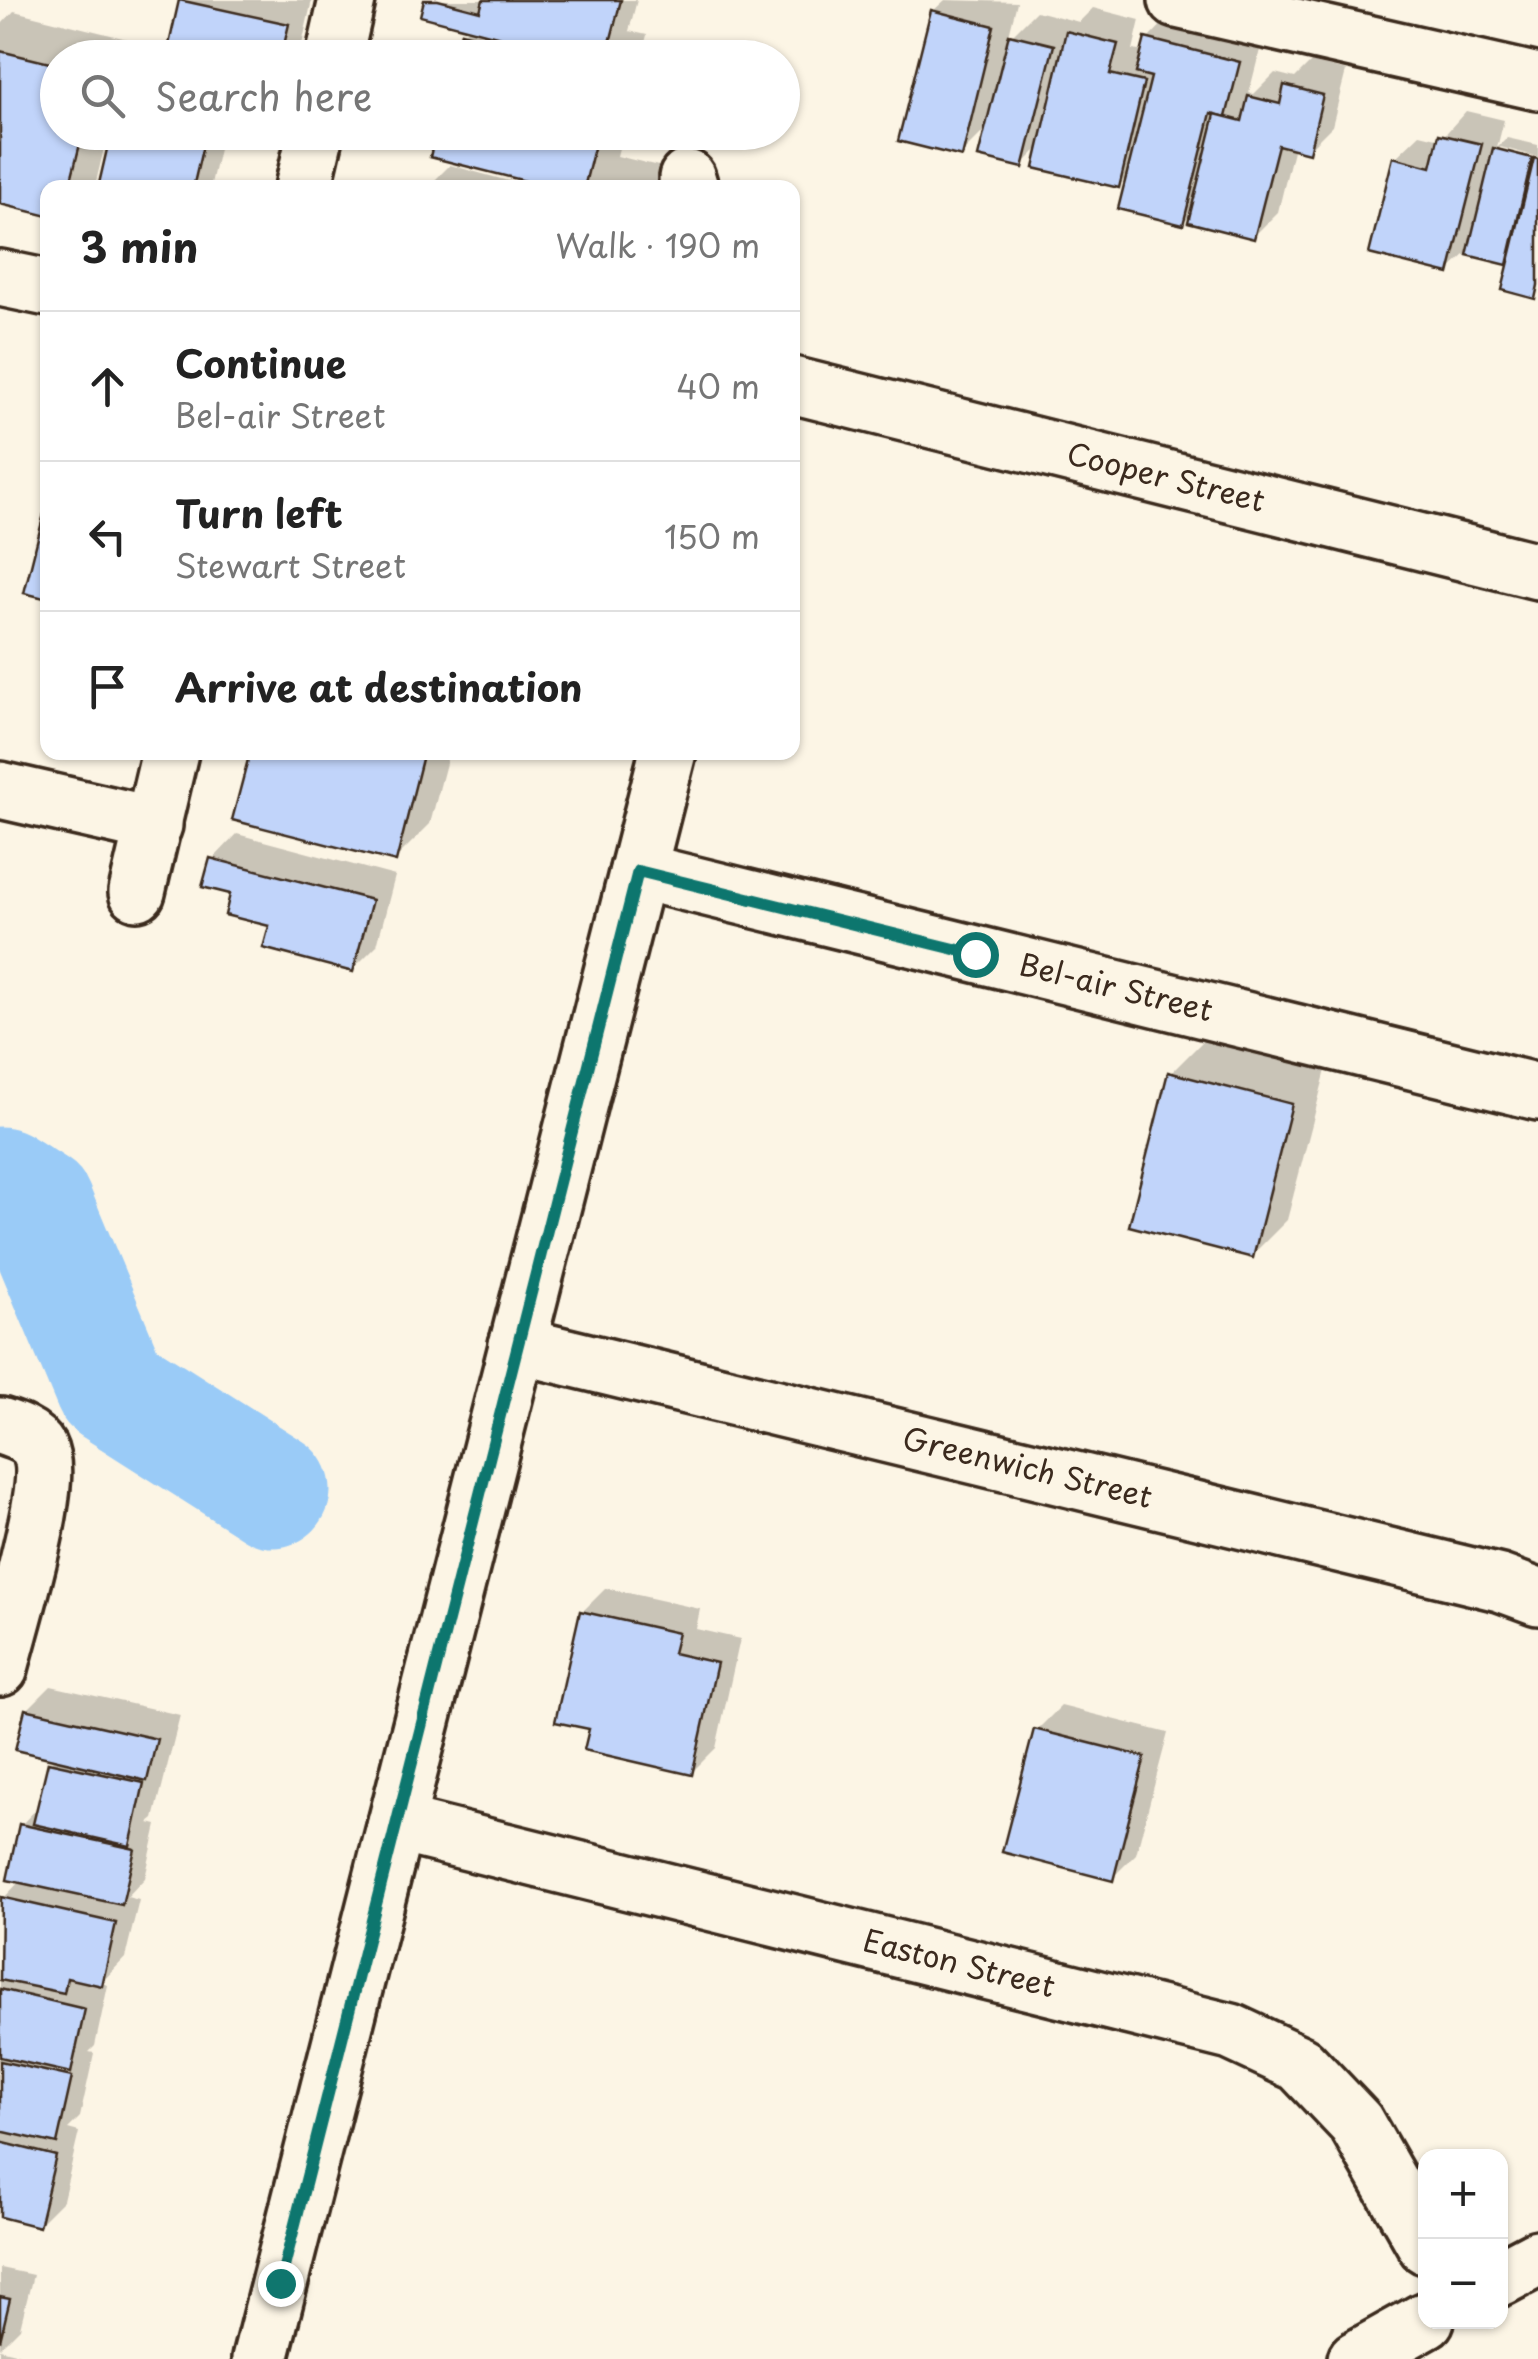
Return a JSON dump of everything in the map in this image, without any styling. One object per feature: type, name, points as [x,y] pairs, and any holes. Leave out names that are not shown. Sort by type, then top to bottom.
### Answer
[{"type":"street","points":[[338,40],[347,0]]},
{"type":"street","points":[[1177,0],[1538,82]]},
{"type":"street","points":[[305,180],[312,150]]},
{"type":"street","points":[[0,278],[40,286]]},
{"type":"street","name":"Cooper Street","points":[[800,387],[1538,570]]},
{"type":"street","points":[[137,892],[168,760]]},
{"type":"street","points":[[260,2359],[666,760]]},
{"type":"street","points":[[0,790],[154,825]]},
{"type":"street","name":"Bel-air Street","points":[[638,871],[1538,1092]]},
{"type":"street","name":"Greenwich Street","points":[[517,1344],[1500,1583],[1538,1597]]},
{"type":"street","points":[[0,1668],[40,1507],[44,1473],[19,1437]]},
{"type":"street","name":"Easton Street","points":[[396,1824],[1232,2032],[1300,2064],[1356,2123],[1422,2239]]},
{"type":"street","points":[[1508,2274],[1538,2258]]},
{"type":"street","points":[[1356,2359],[1418,2324]]},
{"type":"building","points":[[179,0],[289,24],[285,40],[170,40]]},
{"type":"building","points":[[424,0],[480,11],[483,0],[621,0],[611,40],[512,40],[420,16]]},
{"type":"building","points":[[931,10],[994,26],[962,157],[898,141]]},
{"type":"building","points":[[1066,31],[1118,44],[1110,74],[1144,82],[1119,188],[1034,168]]},
{"type":"building","points":[[461,32],[492,40],[459,40]]},
{"type":"building","points":[[1009,34],[1054,45],[1023,168],[978,157]]},
{"type":"building","points":[[1145,38],[1240,62],[1226,117],[1211,113],[1183,225],[1118,209],[1151,77],[1136,73]]},
{"type":"building","points":[[0,51],[40,61],[40,150],[78,150],[71,180],[40,180],[40,214],[0,204]]},
{"type":"building","points":[[1284,85],[1323,95],[1309,153],[1278,145],[1254,239],[1188,222],[1215,114],[1242,121],[1248,96],[1280,104]]},
{"type":"building","points":[[1439,134],[1482,144],[1449,274],[1369,254],[1393,157],[1431,167]]},
{"type":"building","points":[[1493,148],[1532,158],[1507,265],[1467,255]]},
{"type":"building","points":[[107,150],[202,150],[195,180],[100,180]]},
{"type":"building","points":[[432,150],[594,150],[586,180],[521,180],[430,157]]},
{"type":"building","points":[[1534,158],[1538,159],[1535,299],[1502,290]]},
{"type":"building","points":[[40,530],[40,597],[24,593]]},
{"type":"building","points":[[248,760],[422,760],[396,862],[232,820]]},
{"type":"building","points":[[210,858],[372,900],[353,972],[263,948],[269,926],[225,915],[230,894],[202,887]]},
{"type":"building","points":[[1168,1072],[1292,1104],[1253,1258],[1129,1226]]},
{"type":"building","points":[[580,1611],[678,1633],[673,1653],[717,1663],[692,1775],[584,1750],[589,1729],[555,1722]]},
{"type":"building","points":[[25,1709],[157,1739],[147,1781],[15,1750]]},
{"type":"building","points":[[1034,1729],[1145,1757],[1113,1881],[1002,1852]]},
{"type":"building","points":[[48,1762],[144,1783],[130,1846],[33,1824]]},
{"type":"building","points":[[19,1824],[135,1849],[122,1905],[7,1880]]},
{"type":"building","points":[[1,1897],[116,1923],[102,1986],[67,1978],[64,1993],[0,1980]]},
{"type":"building","points":[[0,1989],[85,2009],[71,2073],[0,2057]]},
{"type":"building","points":[[0,2061],[72,2077],[57,2144],[0,2131]]},
{"type":"building","points":[[0,2142],[56,2156],[39,2227],[0,2217]]},
{"type":"building","points":[[0,2297],[10,2299],[0,2341]]},
{"type":"waterway","points":[[0,1184],[36,1207],[111,1387],[273,1490]]},
{"type":"route","points":[[280,2283],[638,871],[975,954]]}]
